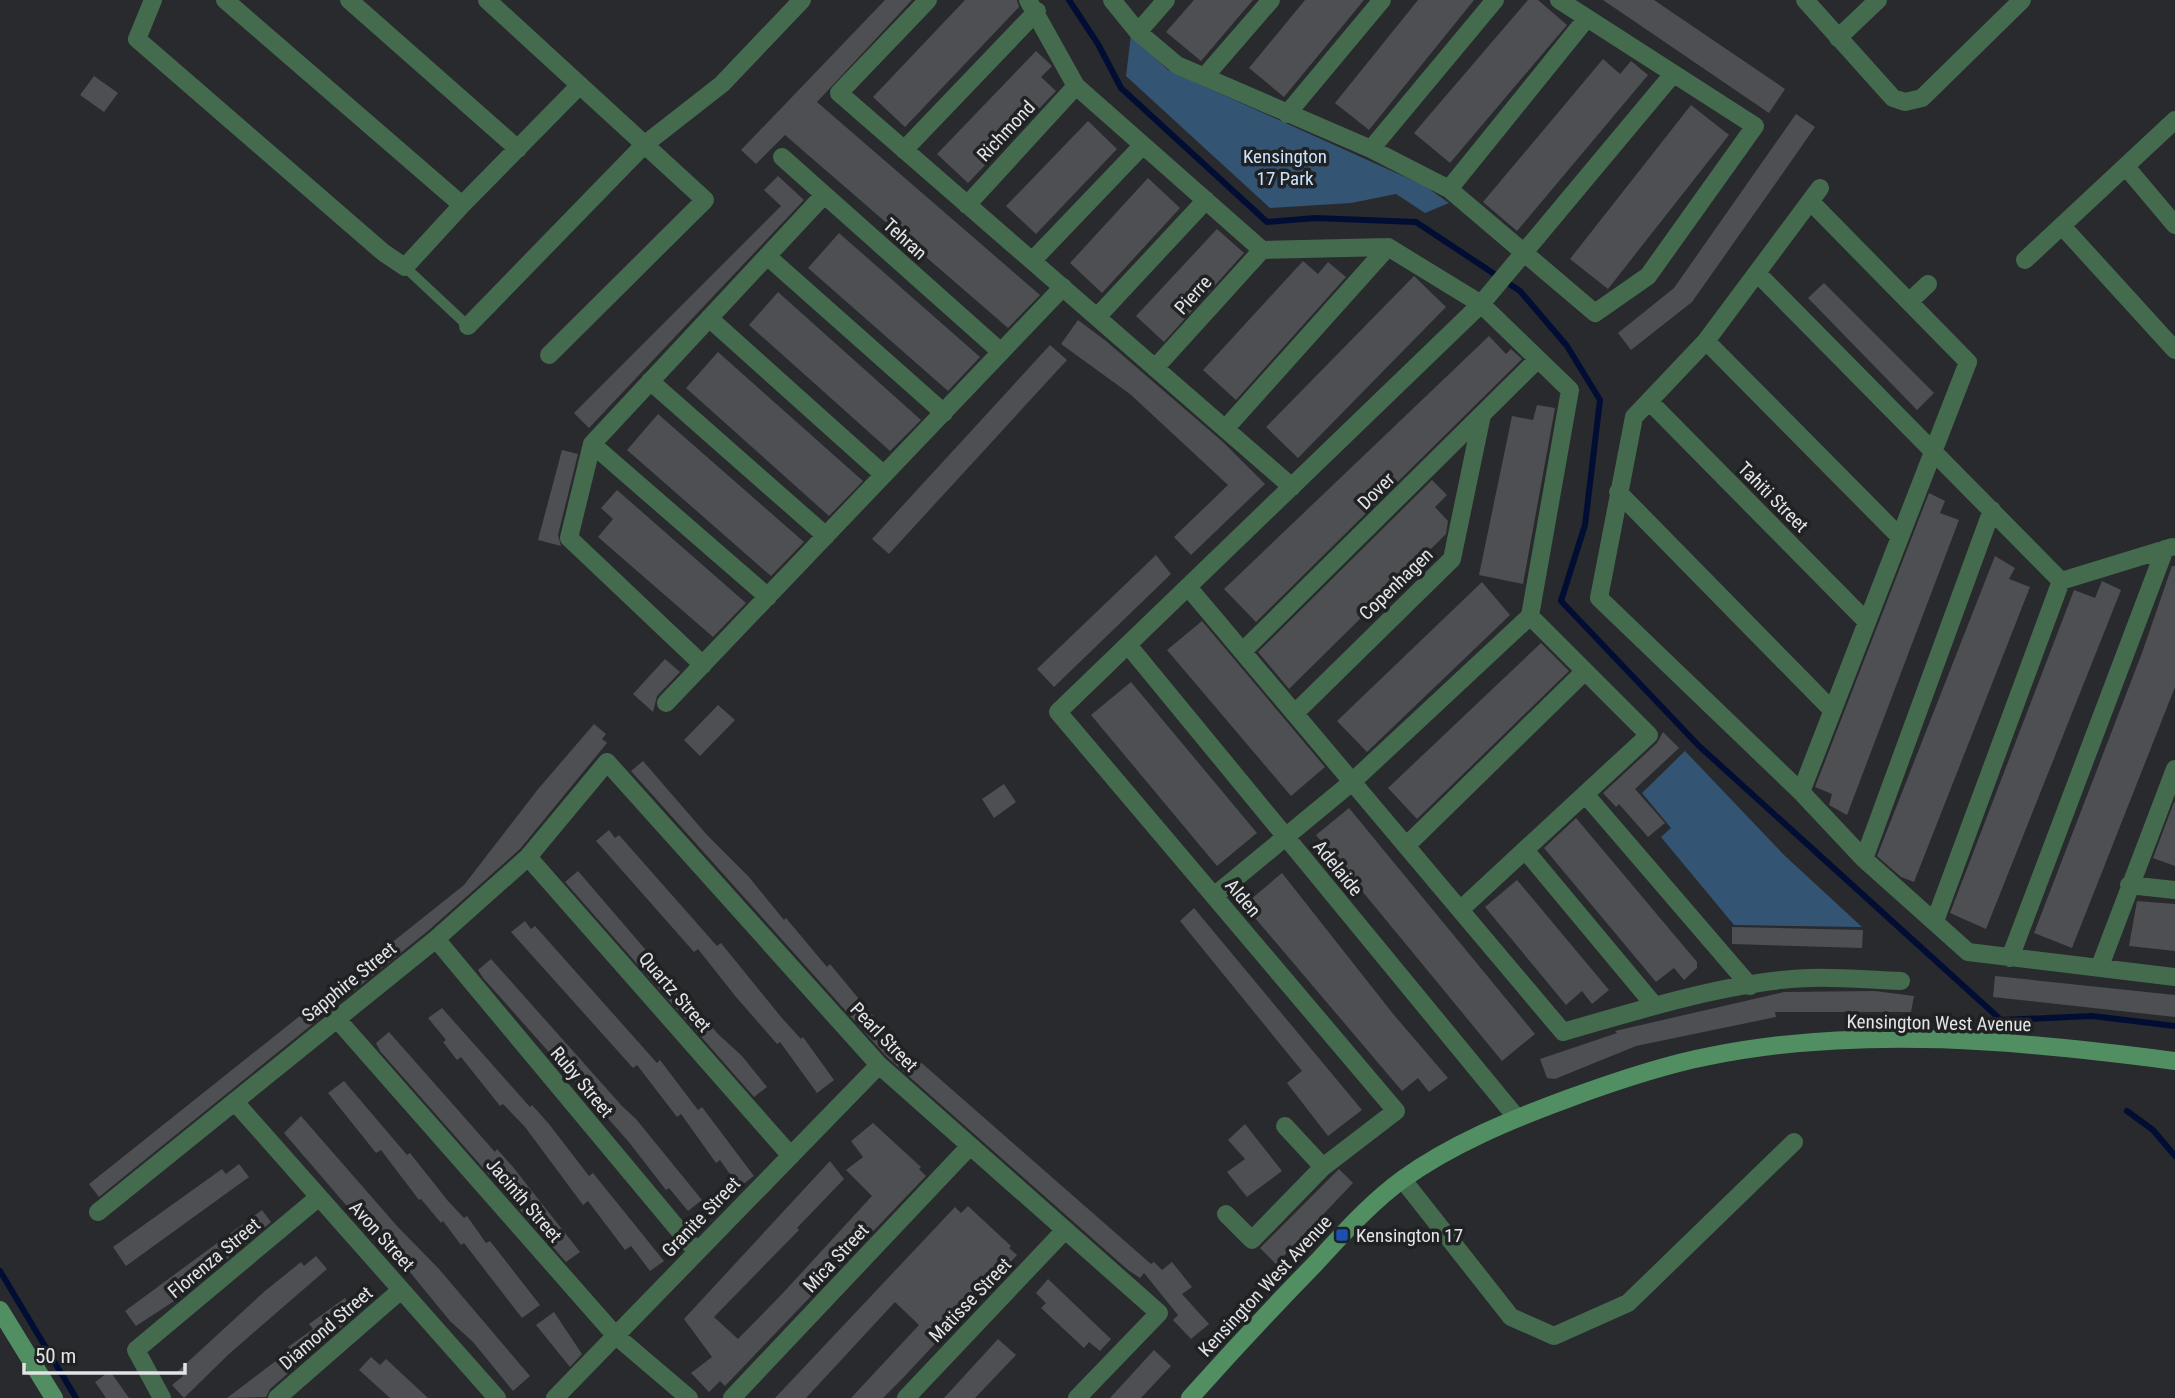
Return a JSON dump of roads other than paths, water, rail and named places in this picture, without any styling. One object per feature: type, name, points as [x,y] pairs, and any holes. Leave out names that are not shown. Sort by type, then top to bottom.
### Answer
[{"type":"street","points":[[153,0],[137,39],[384,253],[405,268],[462,205],[580,85]]},
{"type":"street","points":[[225,0],[462,205]]},
{"type":"street","points":[[349,0],[518,149]]},
{"type":"street","points":[[487,0],[705,200],[549,355]]},
{"type":"street","points":[[468,326],[644,145],[722,84],[802,0]]},
{"type":"street","points":[[928,0],[839,93],[1292,487]]},
{"type":"street","points":[[1112,0],[1138,32],[1177,65],[1206,75],[1287,114],[1371,149],[1448,189],[1521,258],[1595,313],[1648,276],[1755,126],[1559,0]]},
{"type":"street","points":[[1138,32],[1166,0]]},
{"type":"street","points":[[1206,75],[1271,0]]},
{"type":"street","points":[[1287,114],[1382,0]]},
{"type":"street","points":[[1371,149],[1495,0]]},
{"type":"street","points":[[1805,0],[1893,98],[1905,102],[1922,98],[2022,0]]},
{"type":"street","points":[[1838,38],[1878,0]]},
{"type":"street","points":[[904,150],[1033,5],[1076,86],[1262,250],[1388,247],[1486,298],[1538,359],[1570,390],[1530,616],[1352,782],[1214,896]]},
{"type":"street","points":[[1448,189],[1587,18]]},
{"type":"street","points":[[1128,645],[1486,298],[1673,74]]},
{"type":"street","name":"Richmond","points":[[967,205],[1076,86]]},
{"type":"street","points":[[2025,260],[2127,168],[2175,120]]},
{"type":"street","points":[[1032,261],[1143,145]]},
{"type":"street","name":"Tehran","points":[[782,157],[1001,352]]},
{"type":"street","points":[[2127,168],[2175,225]]},
{"type":"street","points":[[703,665],[569,538],[592,444],[824,194]]},
{"type":"street","points":[[1801,793],[1968,362],[1909,302],[1815,195],[1706,341],[1634,417],[1599,598],[1801,793],[1864,859],[1968,952],[2175,976]]},
{"type":"street","points":[[1097,317],[1206,200]]},
{"type":"street","points":[[2062,226],[2175,350]]},
{"type":"street","points":[[1225,429],[1388,247]]},
{"type":"street","name":"Pierre","points":[[1155,368],[1262,250]]},
{"type":"street","points":[[767,256],[944,413]]},
{"type":"street","points":[[1757,273],[2062,581]]},
{"type":"street","points":[[1909,302],[1927,284]]},
{"type":"street","points":[[666,703],[1063,288]]},
{"type":"street","points":[[709,318],[884,475]]},
{"type":"street","points":[[1706,341],[1900,537]]},
{"type":"street","name":"Dover","points":[[1243,652],[1538,359]]},
{"type":"street","points":[[650,381],[826,536]]},
{"type":"street","name":"Tahiti Street","points":[[1649,401],[1867,622]]},
{"type":"street","name":"Copenhagen","points":[[1294,713],[1452,559],[1482,415]]},
{"type":"street","points":[[592,444],[768,597]]},
{"type":"street","points":[[1618,492],[1832,710]]},
{"type":"street","points":[[1864,859],[1992,510]]},
{"type":"street","points":[[2062,581],[2170,548]]},
{"type":"street","points":[[2010,958],[2170,548]]},
{"type":"street","points":[[1935,921],[2062,581]]},
{"type":"street","points":[[1188,587],[1563,1032],[1655,1006],[1750,986],[1810,978],[1901,981]]},
{"type":"street","points":[[1460,910],[1649,735],[1530,616]]},
{"type":"street","name":"Alden","points":[[1128,645],[1058,712],[1396,1111],[1323,1167]]},
{"type":"street","name":"Adelaide","points":[[1128,645],[1517,1118]]},
{"type":"street","points":[[1406,846],[1585,671]]},
{"type":"street","name":"Sapphire Street","points":[[97,1212],[436,939],[528,857],[607,762]]},
{"type":"street","name":"Pearl Street","points":[[607,762],[878,1065],[1159,1313],[1077,1398]]},
{"type":"street","points":[[2100,966],[2175,769]]},
{"type":"street","points":[[1585,794],[1750,986]]},
{"type":"street","points":[[1525,850],[1655,1006]]},
{"type":"street","name":"Quartz Street","points":[[528,857],[791,1156]]},
{"type":"street","points":[[2129,886],[2175,890]]},
{"type":"street","name":"Ruby Street","points":[[436,939],[697,1252]]},
{"type":"street","name":"Jacinth Street","points":[[337,1019],[615,1335],[690,1398]]},
{"type":"street","name":"Kensington West Avenue","points":[[1190,1398],[1359,1217],[1402,1180],[1458,1146],[1517,1118],[1608,1084],[1710,1056],[1810,1043],[1882,1038],[1993,1042],[2175,1061]]},
{"type":"street","name":"Granite Street","points":[[555,1398],[878,1065]]},
{"type":"street","name":"Avon Street","points":[[235,1102],[497,1398]]},
{"type":"street","points":[[1226,1214],[1252,1240],[1323,1167],[1285,1126]]},
{"type":"street","points":[[1402,1180],[1511,1317],[1554,1336],[1628,1303],[1794,1142]]},
{"type":"street","name":"Mica Street","points":[[732,1398],[970,1146]]},
{"type":"street","name":"Florenza Street","points":[[162,1398],[136,1350],[319,1198]]},
{"type":"street","name":"Matisse Street","points":[[906,1398],[1065,1230]]},
{"type":"street","name":"Diamond Street","points":[[284,1396],[401,1290]]},
{"type":"street","points":[[0,1310],[54,1398]]},
{"type":"lane","points":[[405,268],[468,326]]},
{"type":"waterway","points":[[1069,0],[1098,44],[1121,88],[1267,222],[1315,218],[1416,222],[1520,291],[1567,346],[1600,400],[1585,525],[1561,601],[1699,746],[2001,1020],[2092,1016],[2175,1026]]},
{"type":"waterway","points":[[2127,1111],[2153,1130],[2175,1156]]},
{"type":"waterway","points":[[0,1271],[76,1398]]},
{"type":"place","name":"Kensington 17","points":[[1342,1235]]},
{"type":"park label","name":"Kensington 17 Park","points":[[1285,167]]}]
